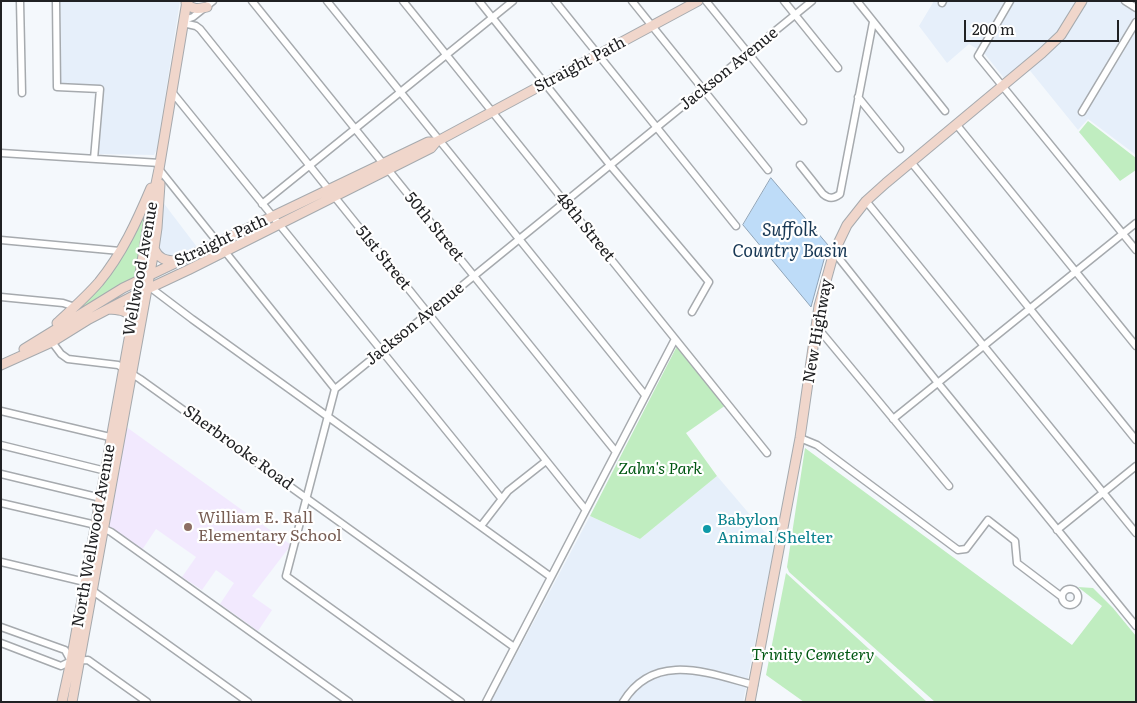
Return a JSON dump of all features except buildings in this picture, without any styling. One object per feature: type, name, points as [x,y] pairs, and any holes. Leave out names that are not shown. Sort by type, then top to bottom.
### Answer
[{"type":"main road","name":"Straight Path","points":[[2,363],[16,357],[26,347],[49,338],[107,309],[180,261],[272,217],[331,193],[385,167],[428,142],[437,141],[493,113],[698,1]]},
{"type":"main road","name":"New Highway","points":[[750,702],[800,438],[819,306],[834,252],[847,225],[866,201],[1061,35],[1082,1]]},
{"type":"main road","points":[[186,2],[191,8],[196,9],[210,4]]},
{"type":"main road","name":"Wellwood Avenue","points":[[144,285],[150,213],[160,166],[186,2]]},
{"type":"main road","points":[[49,338],[75,307],[99,283],[131,234],[160,166]]},
{"type":"main road","name":"Wellwood Avenue","points":[[127,371],[132,320],[154,247],[160,195],[160,166]]},
{"type":"main road","name":"Straight Path","points":[[49,338],[104,299],[144,285],[225,251],[279,225],[331,193]]},
{"type":"main road","points":[[154,247],[157,254],[163,260],[180,261]]},
{"type":"main road","points":[[127,371],[144,285],[181,264],[194,254]]},
{"type":"main road","points":[[107,309],[124,311],[129,314],[132,320]]},
{"type":"main road","name":"North Wellwood Avenue","points":[[72,702],[85,582],[100,527],[101,498],[106,471],[116,438],[127,371]]},
{"type":"main road","points":[[76,661],[93,591],[100,527],[116,438]]},
{"type":"main road","name":"North Wellwood Avenue","points":[[62,702],[76,661]]},
{"type":"street","points":[[20,1],[22,93]]},
{"type":"street","points":[[56,1],[57,87],[100,89],[94,159]]},
{"type":"street","name":"50th Street","points":[[252,1],[616,452]]},
{"type":"street","points":[[327,1],[437,141],[645,396]]},
{"type":"street","name":"48th Street","points":[[403,1],[767,453]]},
{"type":"street","points":[[479,1],[610,165],[709,282],[692,312]]},
{"type":"street","points":[[262,204],[513,1]]},
{"type":"street","points":[[555,1],[736,226]]},
{"type":"street","points":[[632,1],[768,170]]},
{"type":"street","points":[[706,1],[803,120]]},
{"type":"street","points":[[784,1],[838,68]]},
{"type":"street","name":"Jackson Avenue","points":[[335,389],[812,1]]},
{"type":"street","points":[[857,1],[945,111]]},
{"type":"street","points":[[1010,1],[978,56],[1136,250]]},
{"type":"street","points":[[1125,1],[1136,8]]},
{"type":"street","points":[[183,22],[210,4]]},
{"type":"street","name":"51st Street","points":[[183,22],[200,29],[585,510]]},
{"type":"street","points":[[800,165],[822,194],[832,198],[840,194],[873,22]]},
{"type":"street","points":[[1082,112],[1136,22]]},
{"type":"street","points":[[172,92],[501,498]]},
{"type":"street","points":[[858,97],[900,149]]},
{"type":"street","points":[[956,124],[1136,346]]},
{"type":"street","points":[[1,153],[94,159],[160,166],[335,389],[286,576],[462,702]]},
{"type":"street","points":[[912,162],[1136,440]]},
{"type":"street","points":[[866,201],[1136,533]]},
{"type":"street","points":[[893,419],[1136,223]]},
{"type":"street","points":[[1,240],[120,251]]},
{"type":"street","points":[[834,252],[1136,626]]},
{"type":"street","points":[[144,285],[551,577]]},
{"type":"street","points":[[1,297],[64,303],[75,307]]},
{"type":"street","points":[[817,327],[949,486]]},
{"type":"street","name":"Sherbrooke Road","points":[[49,338],[61,354],[68,359],[118,365],[514,647]]},
{"type":"street","points":[[486,702],[675,339]]},
{"type":"street","points":[[1,411],[116,438]]},
{"type":"street","points":[[800,438],[817,445],[958,550],[966,549],[988,520],[1015,540],[1017,563],[1062,597]]},
{"type":"street","points":[[1,446],[106,471]]},
{"type":"street","points":[[481,526],[501,498],[546,461]]},
{"type":"street","points":[[1057,530],[1136,466]]},
{"type":"street","points":[[1,474],[101,498]]},
{"type":"street","points":[[1,503],[100,527],[130,545],[349,702]]},
{"type":"street","points":[[1,562],[85,582],[93,591],[248,702]]},
{"type":"street","points":[[1,627],[65,650],[76,661]]},
{"type":"street","points":[[1,643],[61,666],[76,661],[88,660],[147,702]]},
{"type":"street","points":[[623,702],[627,695],[652,675],[680,669],[701,671],[754,684]]},
{"type":"shaded area","points":[[53,1],[180,1],[157,149],[154,155],[93,154],[95,91],[55,91]]},
{"type":"shaded area","points":[[934,1],[1136,1],[1136,155],[1088,119],[1078,130],[1023,62],[1004,78],[984,53],[969,44],[947,63],[919,26]]},
{"type":"shaded area","points":[[162,201],[197,247],[169,259],[156,250]]},
{"type":"shaded area","name":"William E. Rall Elementary School","points":[[125,426],[291,545],[252,596],[272,610],[258,631],[220,604],[234,583],[216,570],[202,590],[182,577],[196,557],[156,529],[142,550],[107,525]]},
{"type":"shaded area","points":[[717,476],[775,544],[743,702],[491,702],[590,516],[640,539]]},
{"type":"green space","points":[[1088,121],[1136,158],[1136,170],[1120,181],[1079,132]]},
{"type":"green space","points":[[150,197],[136,279],[61,323],[99,287]]},
{"type":"green space","name":"Zahn's Park","points":[[677,346],[726,405],[686,433],[717,476],[640,539],[590,516]]},
{"type":"green space","points":[[805,448],[1072,645],[1102,606],[1078,587],[1093,588],[1113,608],[1136,636],[1136,702],[935,702],[789,572],[787,567]]},
{"type":"green space","name":"Trinity Cemetery","points":[[786,573],[927,702],[804,702],[766,675]]},
{"type":"water","name":"Suffolk Country Basin","points":[[771,178],[828,245],[811,307],[743,225]]},
{"type":"place","name":"William E. Rall Elementary School","points":[[188,527]]},
{"type":"place","name":"Babylon Animal Shelter","points":[[707,529]]}]
